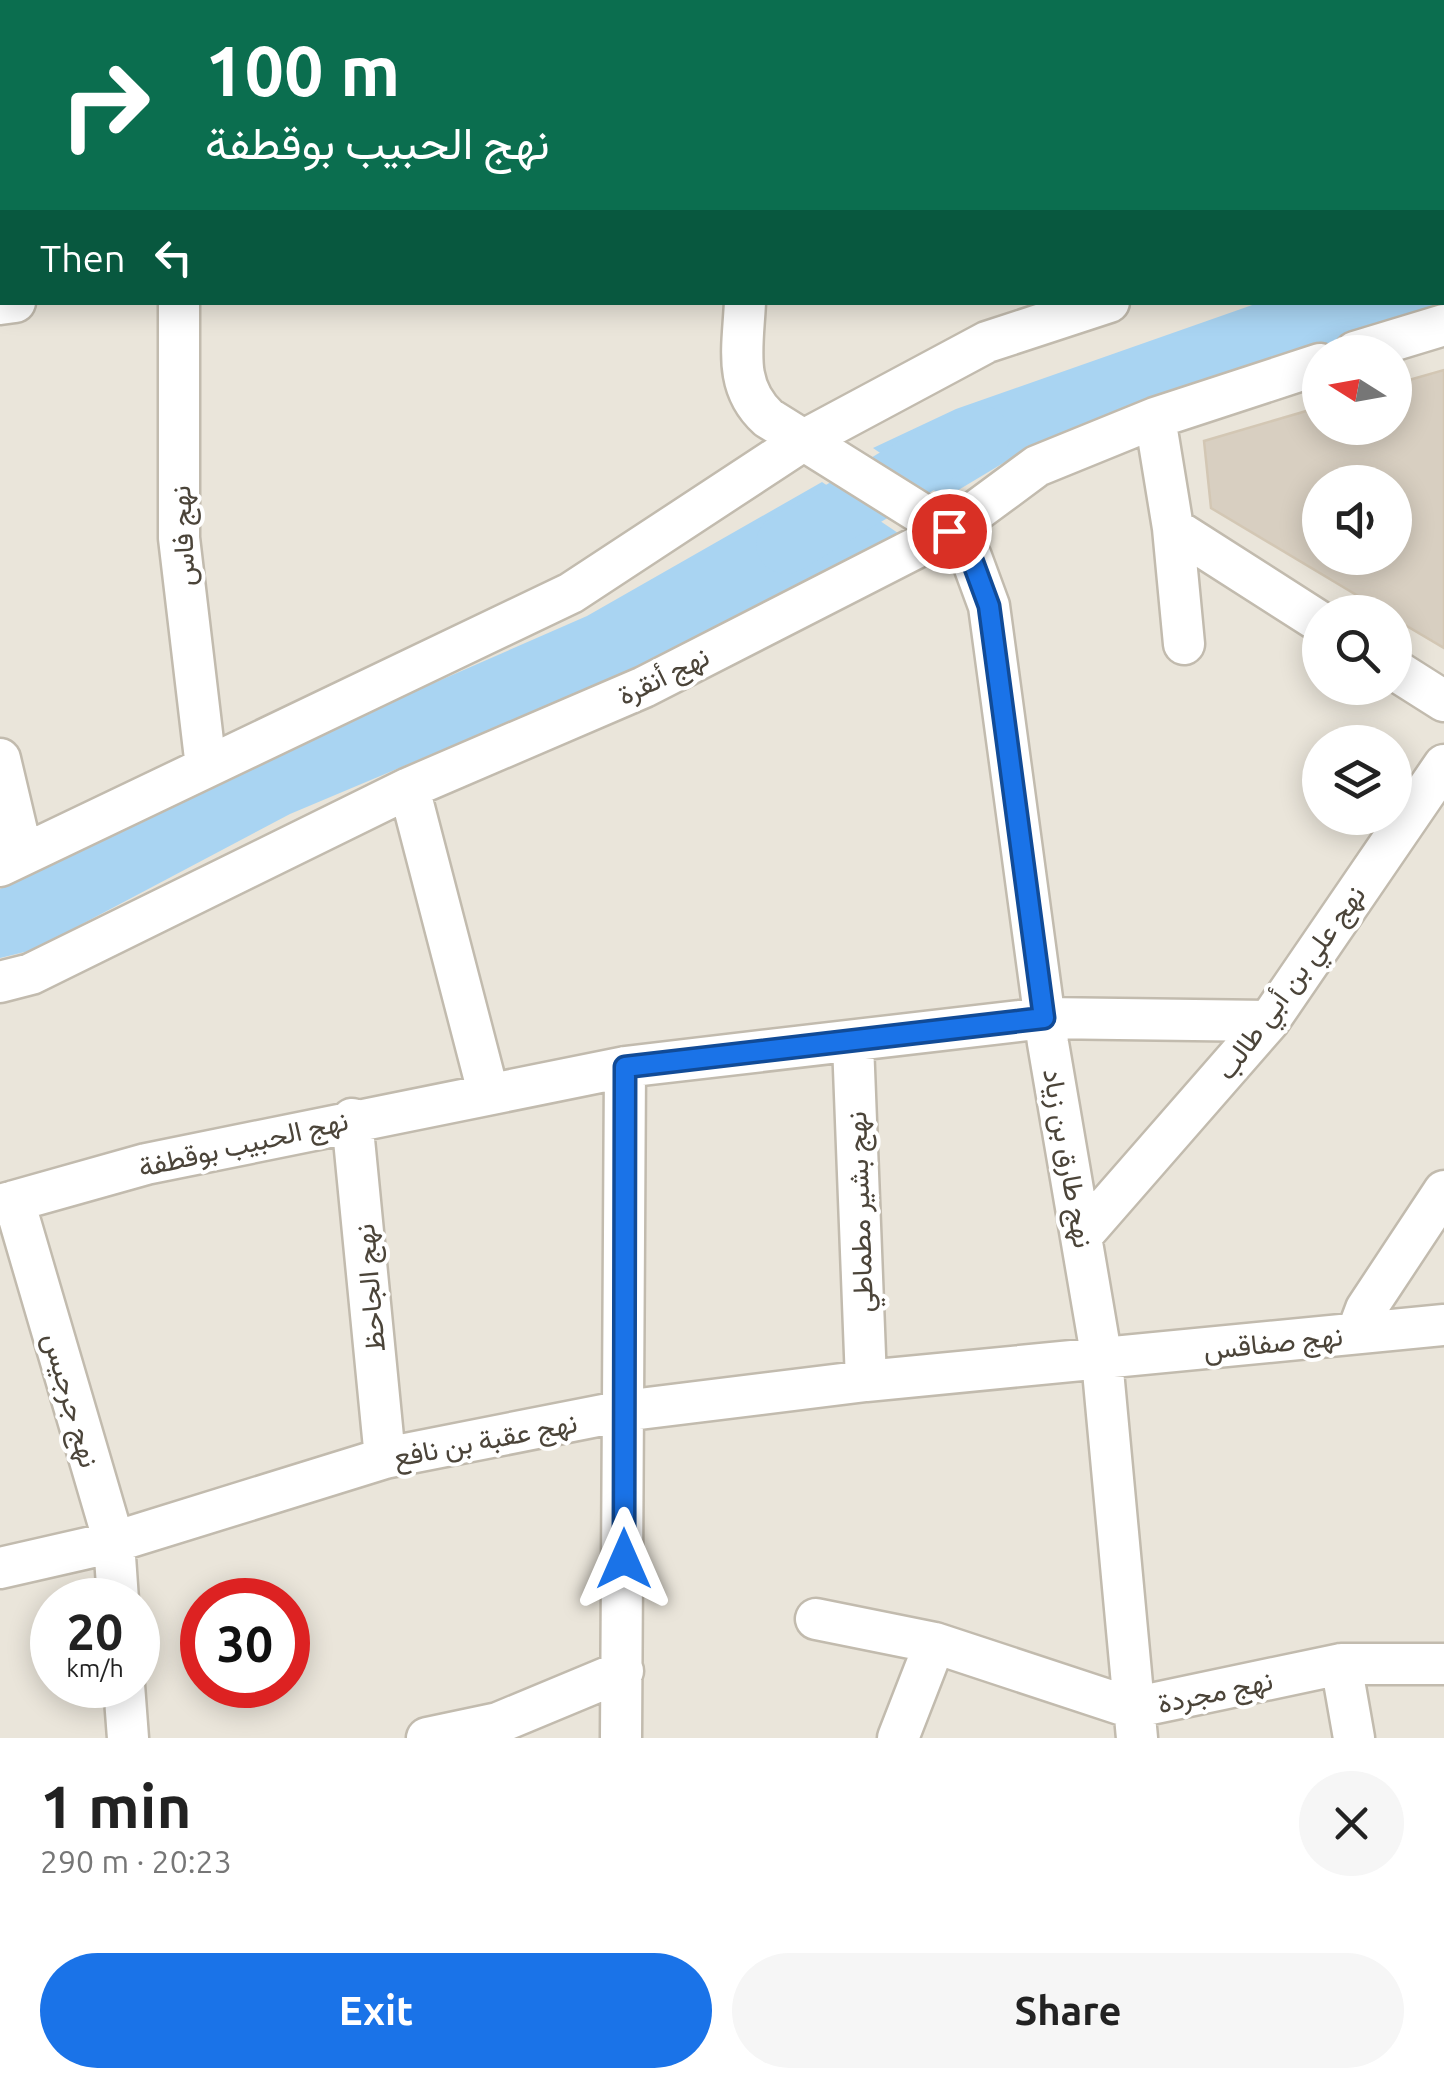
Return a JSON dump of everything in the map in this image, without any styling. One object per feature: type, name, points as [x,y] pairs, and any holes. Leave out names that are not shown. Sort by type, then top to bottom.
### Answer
[{"type":"street","name":"نهج فاس","points":[[178,305],[178,538],[206,767]]},
{"type":"street","points":[[745,305],[742,382],[753,404],[934,522]]},
{"type":"street","points":[[0,760],[11,859],[571,593],[804,440],[987,342],[1099,305]]},
{"type":"street","points":[[1411,335],[1444,325]]},
{"type":"street","name":"نهج أنقرة","points":[[0,982],[30,974],[409,788],[644,686],[1037,466],[1155,418],[1302,370]]},
{"type":"street","points":[[1155,418],[1173,528],[1184,644]]},
{"type":"street","name":"نهج طارق بن زياد","points":[[934,522],[971,557],[989,606],[1044,1018],[1102,1360],[1135,1723]]},
{"type":"street","points":[[1173,528],[1302,610]]},
{"type":"street","points":[[1412,681],[1444,701]]},
{"type":"street","name":"نهج علي بن أبي طالب","points":[[1083,1234],[1269,1021],[1444,765]]},
{"type":"street","points":[[409,788],[488,1092]]},
{"type":"street","name":"نهج الحبيب بوقطفة","points":[[7,1203],[146,1164],[352,1118],[625,1067],[1044,1018],[1269,1021]]},
{"type":"street","name":"نهج بشير مطماطي","points":[[852,1043],[866,1381]]},
{"type":"street","points":[[621,1738],[625,1067]]},
{"type":"street","name":"نهج الجاحظ","points":[[352,1118],[385,1458]]},
{"type":"street","points":[[1357,1333],[1366,1309],[1444,1191]]},
{"type":"street","name":"نهج جرجيس","points":[[7,1203],[114,1542],[116,1578]]},
{"type":"street","name":"نهج صفاقس","points":[[1102,1360],[1444,1325]]},
{"type":"street","name":"نهج عقبة بن نافع","points":[[0,1568],[114,1542],[385,1458],[624,1410],[866,1381],[1102,1360]]},
{"type":"street","name":"نهج مجردة","points":[[816,1620],[936,1643],[1135,1723],[1341,1664],[1444,1664]]},
{"type":"street","points":[[898,1738],[936,1643]]},
{"type":"street","points":[[1341,1664],[1354,1738]]},
{"type":"street","points":[[427,1738],[495,1730],[624,1670]]},
{"type":"street","points":[[126,1708],[128,1738]]},
{"type":"shaded area","points":[[0,305],[1444,305],[1444,1738],[0,1738]]},
{"type":"water","points":[[1252,305],[1444,305],[1444,311],[1351,335],[1302,335],[1302,353],[1010,459],[945,498],[873,448],[956,409]]},
{"type":"water","points":[[822,482],[901,535],[632,670],[290,814],[33,950],[0,958],[0,889],[269,755],[587,616]]},
{"type":"building","points":[[1444,370],[1444,648],[1412,629],[1412,595],[1357,595],[1323,575],[1412,575],[1412,465],[1302,465],[1302,562],[1211,508],[1204,441],[1302,412],[1302,445],[1412,445],[1412,379]]},
{"type":"waterway","points":[[786,544],[944,449],[980,435]]},
{"type":"route","points":[[624,1559],[625,1067],[1044,1018],[989,606],[971,557],[949,531]]}]
